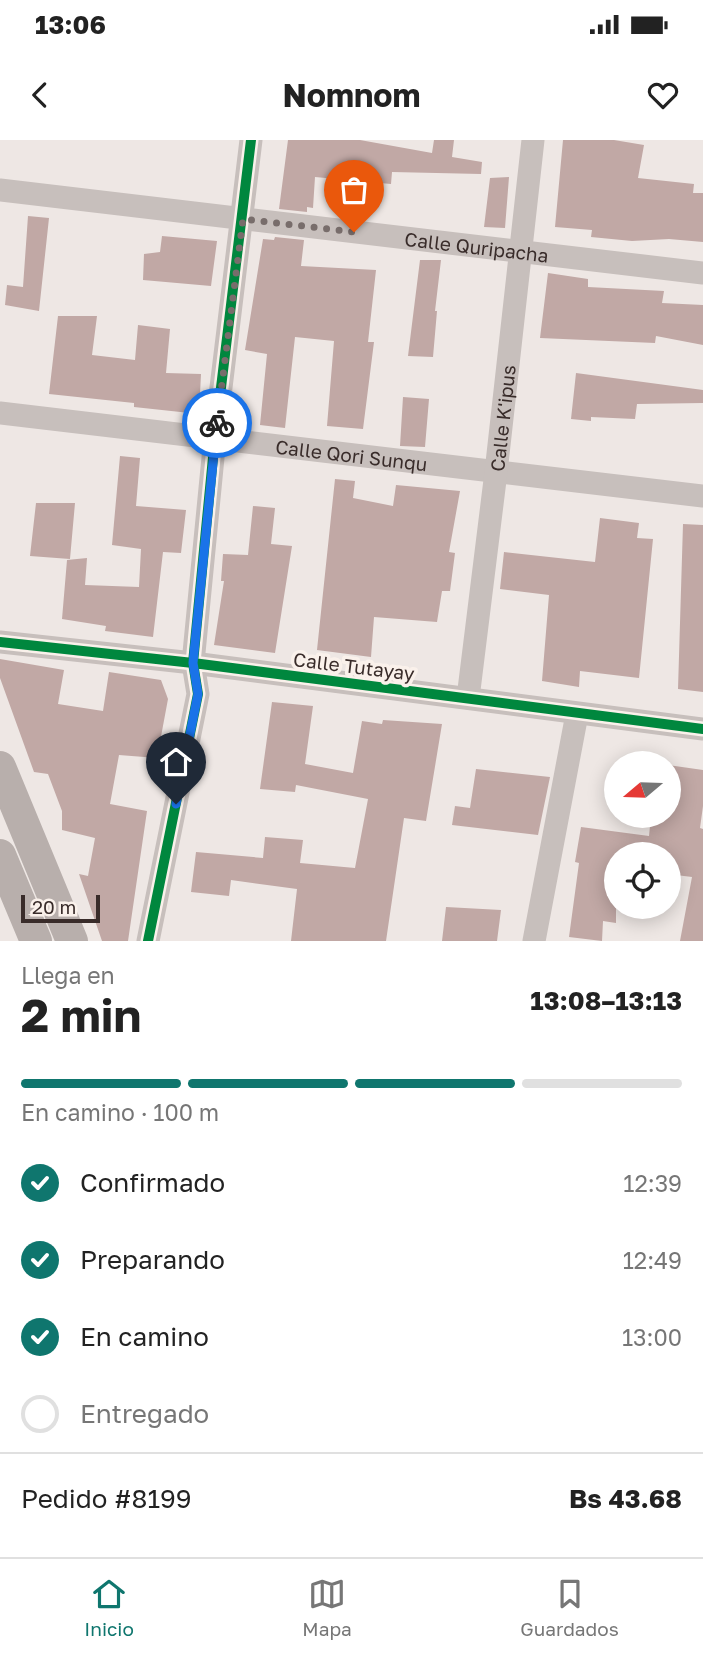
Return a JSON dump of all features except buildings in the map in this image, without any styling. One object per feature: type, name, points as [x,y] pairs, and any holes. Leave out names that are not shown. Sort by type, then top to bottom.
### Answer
[{"type":"main road","points":[[0,767],[72,941]]},
{"type":"main road","points":[[0,855],[36,941]]},
{"type":"street","points":[[148,941],[198,694],[193,663],[215,437],[251,140]]},
{"type":"street","name":"Calle K'ipus","points":[[468,698],[533,140]]},
{"type":"street","name":"Calle Quripacha","points":[[0,190],[703,273]]},
{"type":"street","name":"Calle Qori Sunqu","points":[[0,413],[703,496]]},
{"type":"street","name":"Calle Tutayay","points":[[0,642],[193,663],[703,729]]},
{"type":"street","points":[[534,941],[577,714]]},
{"type":"cycle path","points":[[148,941],[198,694],[193,663],[215,437],[251,140]]},
{"type":"cycle path","points":[[0,642],[193,663],[703,729]]},
{"type":"way so far","points":[[217,423],[243,219],[354,232]]},
{"type":"route","points":[[176,804],[198,694],[193,663],[217,423]]}]
